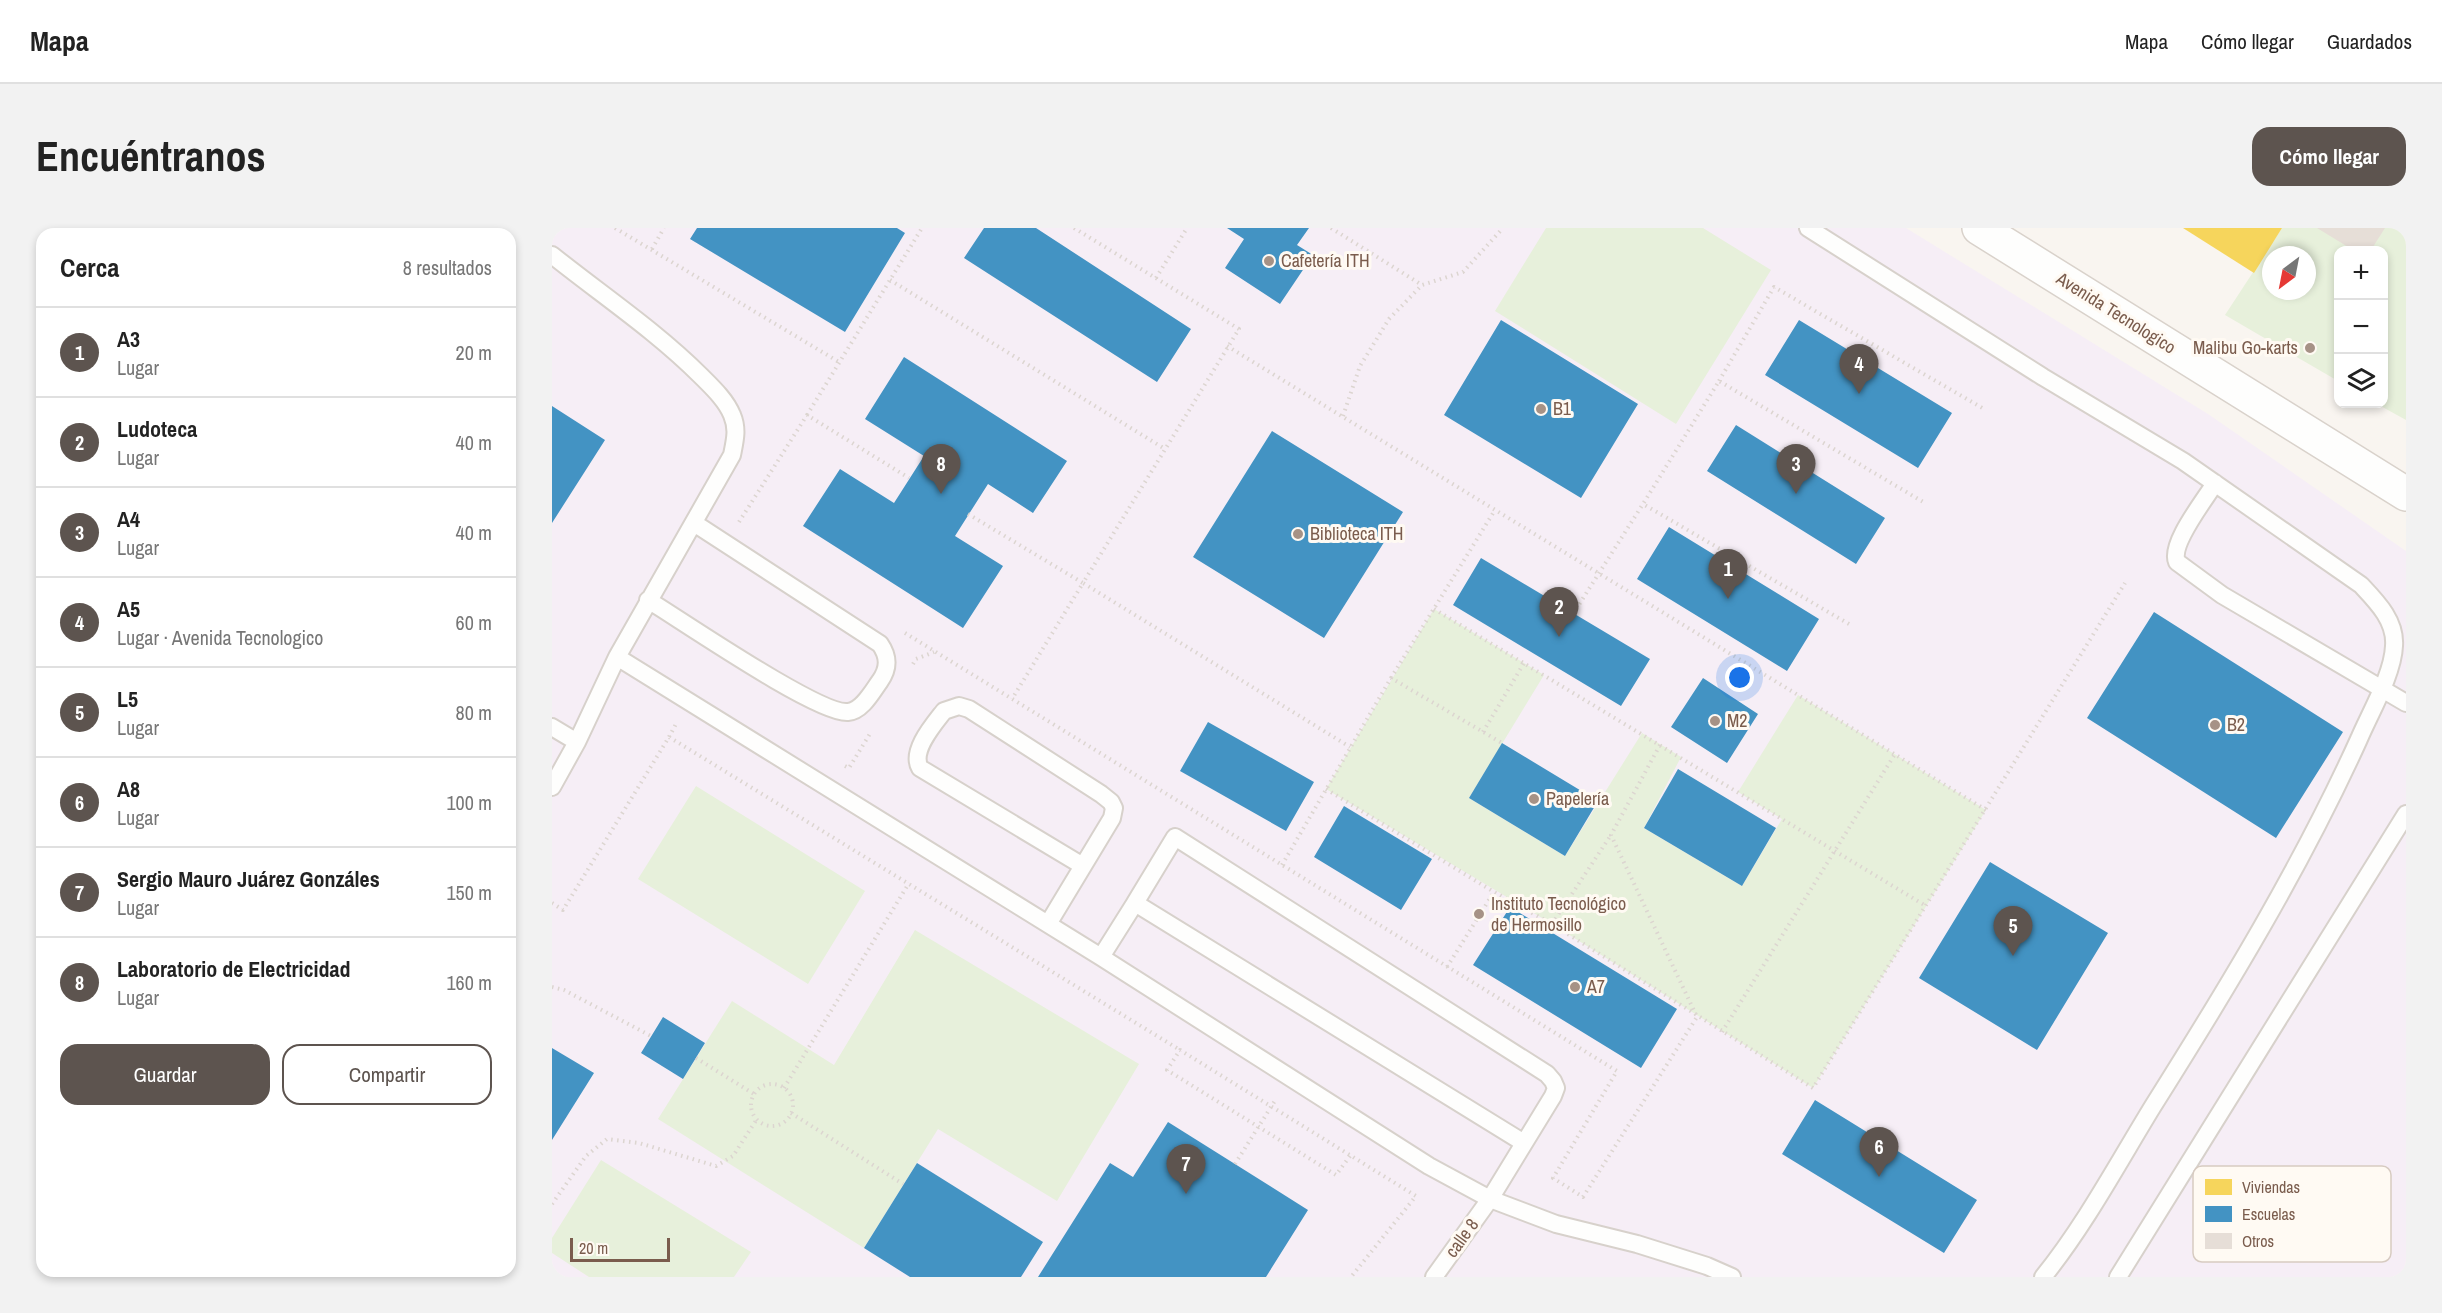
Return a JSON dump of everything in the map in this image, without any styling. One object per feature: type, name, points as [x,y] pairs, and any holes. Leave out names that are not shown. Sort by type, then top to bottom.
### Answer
[{"type":"street","name":"Avenida Tecnologico","points":[[1979,228],[2406,494]]},
{"type":"lane","points":[[1808,228],[2216,483],[2361,585],[2381,606],[2391,625],[2395,644],[2392,665],[2321,818],[2249,950],[2078,1227],[2043,1277]]},
{"type":"lane","points":[[552,255],[688,363],[716,391],[732,412],[737,430],[732,455],[617,657],[577,742],[552,787]]},
{"type":"lane","points":[[2216,483],[2175,549],[2177,562],[2222,595],[2406,703]]},
{"type":"lane","points":[[648,600],[792,689],[838,712],[850,712],[859,708],[883,676],[887,666],[887,653],[880,644],[694,523]]},
{"type":"lane","points":[[617,657],[1101,957],[1429,1166],[1490,1199],[1556,1224],[1647,1247],[1707,1266],[1732,1277]]},
{"type":"lane","points":[[1048,924],[1112,818],[1114,808],[1111,802],[969,709],[959,706],[944,711],[920,750],[917,758],[920,768],[1083,866]]},
{"type":"lane","points":[[552,727],[577,742]]},
{"type":"lane","points":[[2118,1277],[2406,813]]},
{"type":"lane","name":"calle 8","points":[[1135,903],[1175,837],[1547,1074],[1553,1081],[1556,1088],[1524,1143],[1490,1199],[1434,1277]]},
{"type":"lane","points":[[1101,957],[1135,903],[1524,1143]]},
{"type":"path","points":[[615,228],[839,362]]},
{"type":"path","points":[[652,249],[664,228]]},
{"type":"path","points":[[735,529],[922,228]]},
{"type":"path","points":[[1012,699],[1239,328],[1074,228]]},
{"type":"path","points":[[1156,278],[1187,228]]},
{"type":"path","points":[[1331,228],[1422,285]]},
{"type":"path","points":[[1343,416],[1360,366],[1389,319],[1422,285],[1463,272],[1503,228]]},
{"type":"path","points":[[890,280],[1165,449]]},
{"type":"path","points":[[1573,614],[1719,381],[1774,287],[1984,409]]},
{"type":"path","points":[[1227,346],[1986,810]]},
{"type":"path","points":[[1719,381],[1925,503]]},
{"type":"path","points":[[807,415],[909,478]]},
{"type":"path","points":[[1643,504],[1849,624]]},
{"type":"path","points":[[1282,866],[1391,678],[1495,510]]},
{"type":"path","points":[[968,514],[1350,747]]},
{"type":"path","points":[[1326,789],[1494,892],[1551,924],[1813,1088],[2125,583]]},
{"type":"path","points":[[1434,609],[1926,906]]},
{"type":"path","points":[[1483,732],[1524,663]]},
{"type":"path","points":[[1391,678],[1502,743]]},
{"type":"path","points":[[552,903],[563,910],[669,737],[1416,1196],[1351,1277]]},
{"type":"path","points":[[1551,924],[1611,835],[1660,744]]},
{"type":"path","points":[[1722,1032],[1894,754]]},
{"type":"path","points":[[1611,835],[1697,1017]]},
{"type":"path","points":[[784,1088],[909,883]]},
{"type":"path","points":[[1447,967],[1494,892]]},
{"type":"path","points":[[552,987],[564,990],[651,1036]]},
{"type":"path","points":[[1553,1178],[1583,1197],[1697,1017]]},
{"type":"path","points":[[1180,1050],[1167,1070],[1258,1127],[1336,1175],[1350,1156]]},
{"type":"path","points":[[696,1058],[754,1094]]},
{"type":"path","points":[[1235,1164],[1289,1077]]},
{"type":"path","points":[[771,1084],[784,1088],[792,1099],[788,1119],[776,1125],[769,1125],[757,1119],[751,1107],[754,1094],[771,1084]]},
{"type":"path","points":[[791,1113],[903,1184]]},
{"type":"path","points":[[552,1204],[585,1156],[607,1140],[639,1143],[716,1166],[733,1156],[757,1119]]},
{"type":"shaded area","name":"Instituto Tecnológico de Hermosillo","points":[[552,228],[1906,228],[2208,414],[2406,551],[2406,1277],[552,1277]]},
{"type":"green space","points":[[1546,228],[1703,228],[1771,270],[1676,424],[1495,311]]},
{"type":"green space","name":"Malibu Go-karts","points":[[2282,228],[2406,228],[2406,420],[2384,408],[2388,408],[2388,246],[2334,246],[2334,379],[2225,315],[2262,259],[2262,300],[2316,300],[2316,246],[2270,246]]},
{"type":"green space","points":[[1434,609],[1544,675],[1469,798],[1565,856],[1642,733],[1681,757],[1644,828],[1742,886],[1782,819],[1738,792],[1798,695],[1986,810],[1813,1088],[1552,924],[1326,789]]},
{"type":"green space","points":[[696,786],[865,891],[808,984],[638,879]]},
{"type":"green space","points":[[915,930],[1139,1064],[1057,1201],[938,1129],[864,1248],[658,1119],[732,1001],[834,1065]]},
{"type":"green space","points":[[601,1160],[751,1252],[734,1277],[589,1277],[552,1253],[552,1238]]},
{"type":"building: Viviendas","points":[[2183,228],[2282,228],[2271,246],[2262,246],[2262,260],[2254,273]]},
{"type":"building: Escuelas","points":[[697,228],[897,228],[905,233],[845,332],[690,239]]},
{"type":"building: Escuelas","points":[[984,228],[1036,228],[1191,329],[1157,382],[964,258]]},
{"type":"building: Escuelas","name":"Cafetería ITH","points":[[1227,228],[1309,228],[1297,245],[1313,255],[1280,304],[1225,268],[1244,239]]},
{"type":"building: Escuelas","name":"B1","points":[[1501,320],[1638,404],[1581,498],[1444,415]]},
{"type":"building: Escuelas","points":[[1799,320],[1952,413],[1918,468],[1765,375]]},
{"type":"building: Escuelas","points":[[904,357],[1067,461],[1033,513],[988,484],[955,536],[1003,566],[963,628],[803,526],[840,469],[894,503],[924,456],[865,419]]},
{"type":"building: Escuelas","points":[[552,406],[605,440],[552,523]]},
{"type":"building: Escuelas","points":[[1736,425],[1885,518],[1856,564],[1707,471]]},
{"type":"building: Escuelas","name":"Biblioteca ITH","points":[[1272,431],[1403,512],[1324,638],[1193,557]]},
{"type":"building: Escuelas","points":[[1669,527],[1819,619],[1787,671],[1637,579]]},
{"type":"building: Escuelas","points":[[1481,558],[1650,659],[1621,706],[1453,605]]},
{"type":"building: Escuelas","name":"B2","points":[[2154,612],[2343,732],[2276,838],[2087,718]]},
{"type":"building: Escuelas","name":"M2","points":[[1703,678],[1758,714],[1727,763],[1671,727]]},
{"type":"building: Escuelas","points":[[1208,722],[1314,782],[1286,831],[1180,771]]},
{"type":"building: Escuelas","name":"Papelería","points":[[1502,743],[1598,801],[1565,856],[1469,798]]},
{"type":"building: Escuelas","points":[[1678,769],[1776,828],[1742,886],[1644,828]]},
{"type":"building: Escuelas","points":[[1344,806],[1432,859],[1401,910],[1314,857]]},
{"type":"building: Escuelas","points":[[1990,862],[2108,933],[2037,1050],[1919,978]]},
{"type":"building: Escuelas","name":"A7","points":[[1510,907],[1677,1009],[1641,1068],[1473,965]]},
{"type":"building: Escuelas","points":[[663,1017],[705,1043],[683,1079],[641,1053]]},
{"type":"building: Escuelas","points":[[552,1048],[594,1073],[552,1140]]},
{"type":"building: Escuelas","points":[[1815,1100],[1977,1200],[1944,1253],[1782,1154]]},
{"type":"building: Escuelas","points":[[1168,1122],[1308,1210],[1266,1277],[1038,1277],[1110,1163],[1133,1177]]},
{"type":"building: Escuelas","points":[[917,1163],[1043,1242],[1021,1277],[910,1277],[864,1248]]},
{"type":"building: Otros","points":[[2317,228],[2385,228],[2374,246],[2346,246]]},
{"type":"place","name":"Cafetería ITH","points":[[1269,261]]},
{"type":"place","name":"Malibu Go-karts","points":[[2310,348]]},
{"type":"place","name":"A5","points":[[1859,394]]},
{"type":"place","name":"B1","points":[[1541,409]]},
{"type":"place","name":"Laboratorio de Electricidad","points":[[941,494]]},
{"type":"place","name":"A4","points":[[1796,494]]},
{"type":"place","name":"Biblioteca ITH","points":[[1298,534]]},
{"type":"place","name":"A3","points":[[1728,599]]},
{"type":"place","name":"Ludoteca","points":[[1559,637]]},
{"type":"place","name":"M2","points":[[1715,721]]},
{"type":"place","name":"B2","points":[[2215,725]]},
{"type":"place","name":"Papelería","points":[[1534,799]]},
{"type":"place","name":"Instituto Tecnológico de Hermosillo","points":[[1479,914]]},
{"type":"place","name":"L5","points":[[2013,956]]},
{"type":"place","name":"A7","points":[[1575,987]]},
{"type":"place","name":"A8","points":[[1879,1177]]},
{"type":"place","name":"Sergio Mauro Juárez Gonzáles","points":[[1186,1194]]}]
